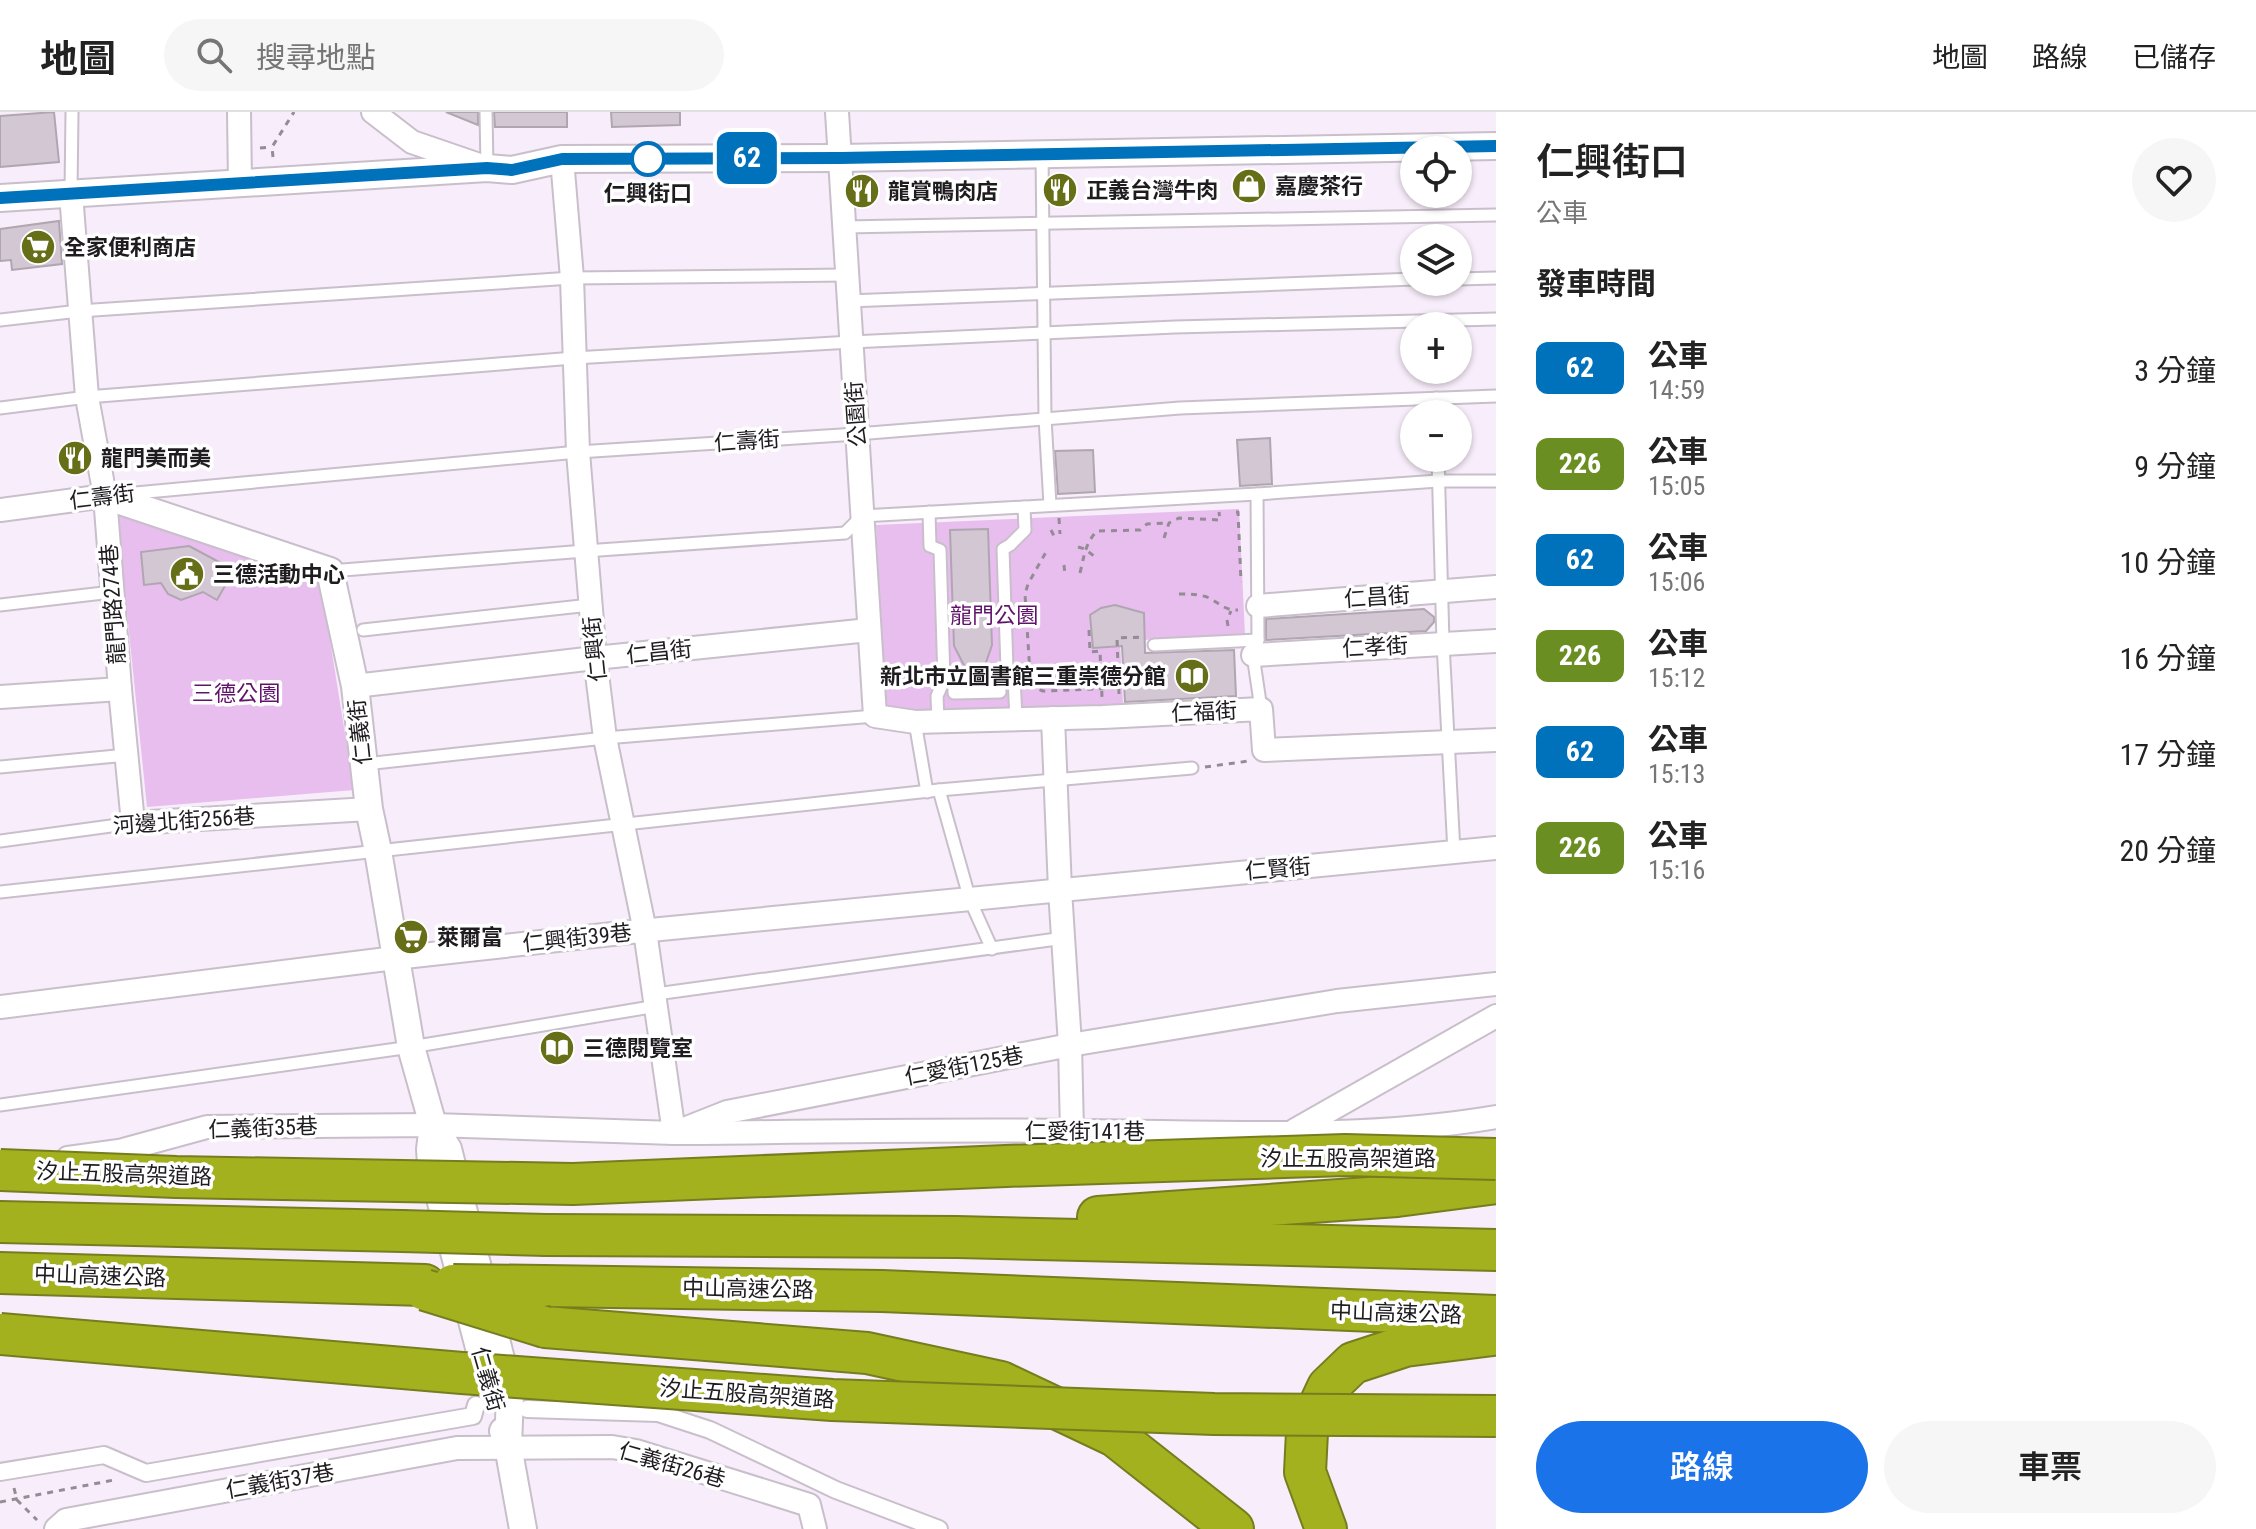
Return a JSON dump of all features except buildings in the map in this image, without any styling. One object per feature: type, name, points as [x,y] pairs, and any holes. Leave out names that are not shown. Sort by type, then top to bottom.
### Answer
[{"type":"highway","name":"汐止五股高架道路","points":[[0,1168],[176,1177],[573,1184],[1330,1156],[1496,1159]]},
{"type":"highway","points":[[784,1236],[1366,1198],[1496,1183]]},
{"type":"highway","points":[[0,1222],[546,1235],[957,1237],[1496,1250]]},
{"type":"highway","name":"中山高速公路","points":[[0,1273],[422,1286],[882,1291],[1496,1316]]},
{"type":"highway","points":[[422,1286],[545,1327],[867,1353],[1001,1382],[1115,1436],[1233,1529]]},
{"type":"highway","name":"汐止五股高架道路","points":[[0,1334],[832,1400],[1214,1414],[1496,1416]]},
{"type":"highway","points":[[1326,1529],[1305,1472],[1307,1432],[1328,1387],[1353,1363],[1405,1346],[1496,1335]]},
{"type":"street","points":[[239,112],[240,183]]},
{"type":"street","points":[[373,112],[412,142],[487,168]]},
{"type":"street","name":"公園街","points":[[837,112],[875,716]]},
{"type":"street","points":[[0,198],[487,168],[512,170],[562,159],[840,158],[1496,146]]},
{"type":"street","name":"仁興街","points":[[562,159],[572,278],[578,452],[595,658],[605,738],[645,931],[674,1133]]},
{"type":"street","name":"龍門路274巷","points":[[71,194],[87,397],[105,496],[133,823]]},
{"type":"street","points":[[105,496],[330,571]]},
{"type":"street","name":"仁壽街","points":[[0,510],[105,496]]},
{"type":"street","name":"仁義街","points":[[330,571],[355,686],[369,809],[411,1047],[433,1125],[448,1149],[510,1395],[508,1446],[523,1529]]},
{"type":"street","name":"仁昌街","points":[[1258,608],[1496,587]]},
{"type":"street","name":"仁昌街","points":[[355,686],[869,630]]},
{"type":"street","name":"仁孝街","points":[[1256,647],[1496,641]]},
{"type":"street","points":[[0,697],[120,689]]},
{"type":"street","name":"仁福街","points":[[875,716],[915,722],[1261,709],[1264,750]]},
{"type":"street","points":[[1053,718],[1072,1131]]},
{"type":"street","points":[[1264,750],[1496,740]]},
{"type":"street","name":"河邊北街256巷","points":[[133,823],[369,809]]},
{"type":"street","name":"仁賢街","points":[[1060,890],[1496,848]]},
{"type":"street","name":"仁興街39巷","points":[[0,1007],[395,958],[1060,890]]},
{"type":"street","name":"仁愛街125巷","points":[[433,1125],[674,1133],[727,1112],[1070,1045],[1337,1001],[1496,984]]},
{"type":"street","points":[[1291,1133],[1496,1016]]},
{"type":"street","name":"仁愛街141巷","points":[[674,1133],[1291,1133],[1447,1125],[1496,1117]]},
{"type":"street","name":"仁義街35巷","points":[[0,1168],[119,1151],[207,1127],[433,1125]]},
{"type":"street","points":[[5,1471],[104,1455],[146,1473],[473,1416],[476,1405]]},
{"type":"street","points":[[527,1409],[658,1413],[710,1430],[836,1490],[939,1529]]},
{"type":"street","name":"仁義街37巷","points":[[46,1524],[441,1451],[508,1446]]},
{"type":"street","name":"仁義街26巷","points":[[508,1446],[612,1447],[636,1451],[809,1505],[815,1529]]},
{"type":"lane","points":[[71,194],[72,112]]},
{"type":"lane","points":[[486,112],[487,168]]},
{"type":"lane","points":[[1042,154],[1045,418],[1050,505]]},
{"type":"lane","points":[[844,227],[1496,215]]},
{"type":"lane","points":[[0,320],[79,311],[572,278],[847,275]]},
{"type":"lane","points":[[1472,279],[1496,278]]},
{"type":"lane","points":[[848,301],[1400,280]]},
{"type":"lane","points":[[0,408],[87,397],[574,358],[1175,327],[1496,319]]},
{"type":"lane","name":"仁壽街","points":[[105,496],[578,452],[1180,408],[1496,396]]},
{"type":"lane","points":[[1438,472],[1454,852]]},
{"type":"lane","points":[[330,571],[845,533],[862,516],[1438,481],[1496,481]]},
{"type":"lane","points":[[1257,494],[1256,647],[1261,709]]},
{"type":"lane","points":[[1016,719],[1014,677],[1007,669],[1003,549],[1025,530],[1024,507]]},
{"type":"lane","points":[[929,512],[930,546],[940,550],[944,680],[937,696],[938,721]]},
{"type":"lane","points":[[0,605],[112,592]]},
{"type":"lane","points":[[363,630],[590,605]]},
{"type":"lane","points":[[1154,645],[1256,647]]},
{"type":"lane","points":[[944,680],[954,685],[954,693],[1000,692],[999,678],[1007,669]]},
{"type":"lane","points":[[363,764],[605,738],[875,716]]},
{"type":"lane","points":[[915,722],[933,791],[970,900],[992,949]]},
{"type":"lane","points":[[0,767],[127,755]]},
{"type":"lane","points":[[0,892],[933,791],[1192,768]]},
{"type":"lane","name":"河邊北街256巷","points":[[0,841],[133,823]]},
{"type":"lane","points":[[0,1105],[411,1047],[656,1000],[1064,938]]},
{"type":"path","points":[[272,147],[294,112]]},
{"type":"path","points":[[1080,573],[1085,549],[1097,531],[1140,530],[1147,524],[1169,523],[1179,518],[1220,520],[1219,512],[1238,512],[1241,582]]},
{"type":"path","points":[[1176,514],[1205,513]]},
{"type":"path","points":[[1164,538],[1169,523]]},
{"type":"path","points":[[1051,530],[1054,536]]},
{"type":"path","points":[[1078,547],[1095,557]]},
{"type":"path","points":[[1046,552],[1025,594],[1030,681],[1035,688],[1043,691],[1119,688]]},
{"type":"path","points":[[1064,565],[1065,575]]},
{"type":"path","points":[[1179,594],[1195,594],[1211,599],[1231,611],[1258,608]]},
{"type":"path","points":[[1227,620],[1231,611]]},
{"type":"path","points":[[1089,630],[1090,652],[1100,651],[1103,717]]},
{"type":"path","points":[[975,668],[976,681]]},
{"type":"path","points":[[1192,768],[1255,761],[1264,750]]},
{"type":"path","points":[[5,1471],[17,1500],[46,1524]]},
{"type":"path","points":[[0,1502],[146,1473]]},
{"type":"green space","name":"三德公園","points":[[116,506],[320,578],[354,790],[147,807]]},
{"type":"green space","name":"龍門公園","points":[[1239,509],[1245,635],[1120,641],[1123,704],[885,715],[876,525]]},
{"type":"bus line","name":"62","points":[[0,198],[487,168],[512,170],[562,159],[840,158],[1496,146]]},
{"type":"place","name":"仁興街口","points":[[648,159]]},
{"type":"place","name":"嘉慶茶行","points":[[1249,186]]},
{"type":"place","name":"正義台灣牛肉","points":[[1060,190]]},
{"type":"place","name":"龍賞鴨肉店","points":[[862,191]]},
{"type":"place","name":"全家便利商店","points":[[38,247]]},
{"type":"place","name":"龍門美而美","points":[[75,458]]},
{"type":"place","name":"三德活動中心","points":[[187,574]]},
{"type":"place","name":"新北市立圖書館三重崇德分館","points":[[1192,676]]},
{"type":"place","name":"萊爾富","points":[[411,937]]},
{"type":"place","name":"三德閱覽室","points":[[557,1048]]}]
